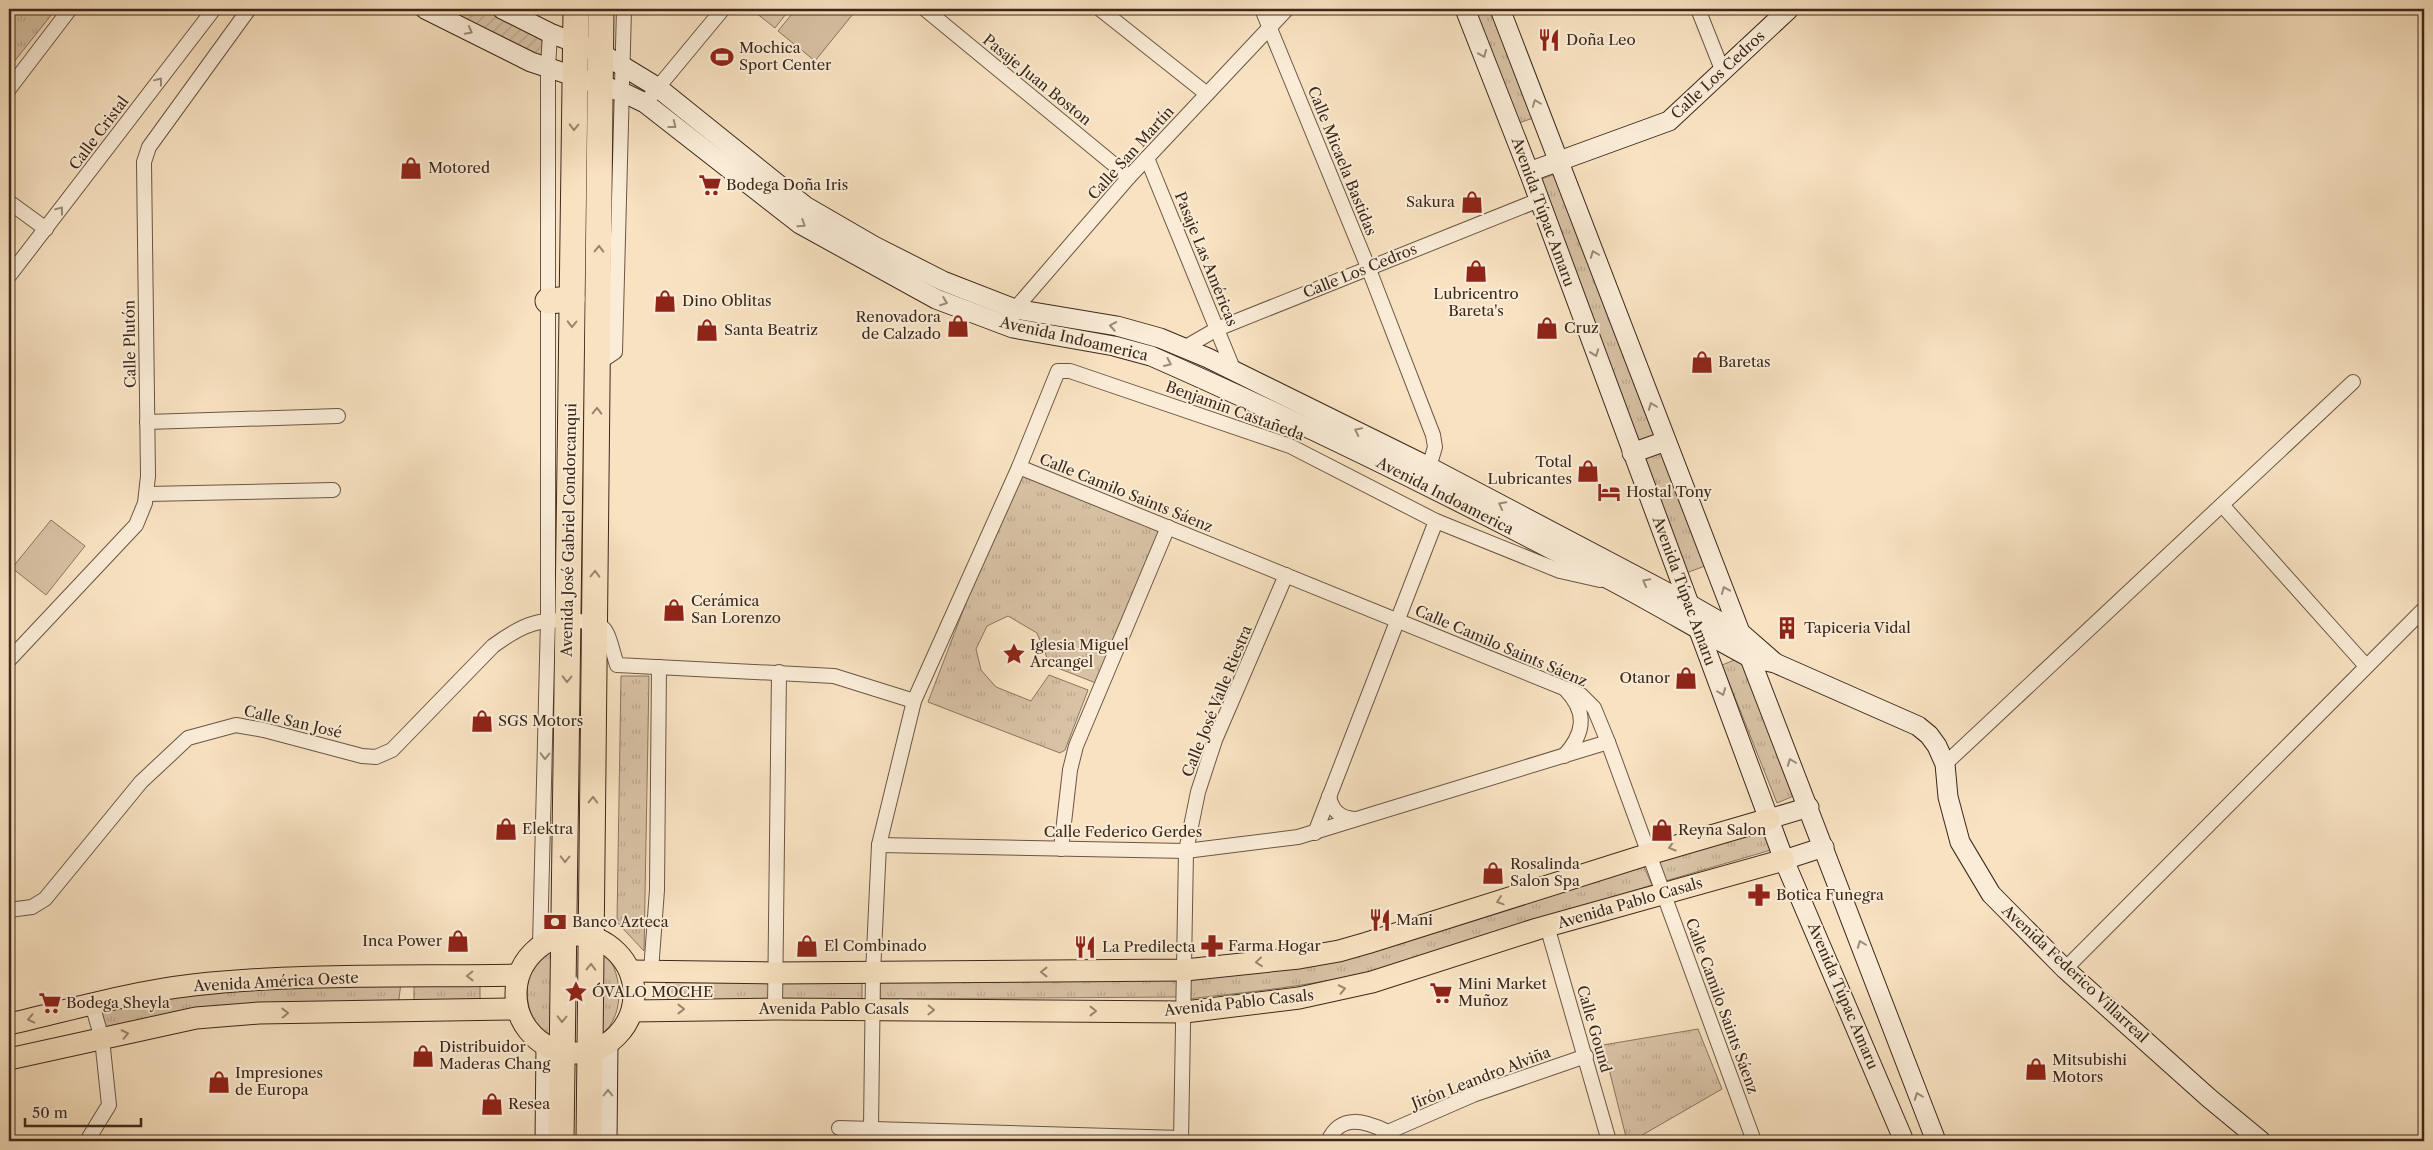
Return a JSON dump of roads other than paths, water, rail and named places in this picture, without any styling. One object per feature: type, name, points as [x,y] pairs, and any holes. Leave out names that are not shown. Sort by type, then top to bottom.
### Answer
[{"type":"highway","name":"Avenida José Gabriel Condorcanqui","points":[[553,1139],[554,1049],[564,935],[558,620],[558,487],[572,299],[576,9]]},
{"type":"highway","name":"Avenida José Gabriel Condorcanqui","points":[[590,1141],[600,1047],[592,937],[597,364],[611,89],[601,53],[601,9]]},
{"type":"highway","points":[[548,301],[572,299]]},
{"type":"main road","name":"Avenida Indoamerica","points":[[426,9],[531,62],[645,102],[800,224],[936,299],[1010,327],[1114,346],[1151,356],[1362,455],[1617,584],[1698,630]]},
{"type":"main road","name":"Avenida Indoamerica","points":[[502,9],[550,33],[601,53],[623,65],[657,87],[805,206],[874,246],[943,281],[1015,308],[1117,326],[1160,338],[1184,348],[1430,467],[1689,604]]},
{"type":"main road","name":"Avenida Túpac Amaru","points":[[1465,9],[1529,172],[1784,860],[1899,1140]]},
{"type":"main road","name":"Avenida Túpac Amaru","points":[[1500,9],[1666,441],[1743,635],[1936,1141]]},
{"type":"main road","name":"Calle Los Cedros","points":[[1529,172],[1662,125],[1676,115],[1789,9]]},
{"type":"main road","points":[[1632,453],[1666,441]]},
{"type":"main road","name":"Avenida Federico Villarreal","points":[[1689,604],[1743,635],[1775,663]]},
{"type":"main road","name":"Avenida Federico Villarreal","points":[[1698,630],[1751,658],[1775,663],[1918,726],[1937,746],[1945,764],[1948,797],[1958,833],[1969,857],[1991,894],[2065,969],[2209,1098],[2261,1141]]},
{"type":"main road","points":[[640,971],[634,991],[632,1011],[623,1029],[600,1047],[576,1053],[554,1049],[533,1036],[524,1024],[517,1009],[515,992],[518,975],[531,953],[540,945],[564,935],[592,937],[610,946],[640,971],[873,973],[1185,970],[1339,951],[1649,854],[1809,807]]},
{"type":"main road","name":"Avenida Pablo Casals","points":[[632,1011],[872,1009],[1185,1012],[1299,998],[1348,988],[1547,926],[1784,860],[1824,847]]},
{"type":"main road","name":"Avenida América Oeste","points":[[9,1024],[92,1004],[192,985],[260,980],[518,975]]},
{"type":"main road","points":[[406,977],[406,1010]]},
{"type":"main road","name":"Avenida América Oeste","points":[[9,1059],[196,1018],[259,1013],[517,1009]]},
{"type":"main road","points":[[600,1047],[607,1141]]},
{"type":"street","points":[[9,88],[70,9]]},
{"type":"street","name":"Calle Cristal","points":[[9,276],[214,9]]},
{"type":"street","name":"Calle Plutón","points":[[9,660],[136,525],[146,503],[148,422],[144,162],[149,147],[249,9]]},
{"type":"street","points":[[611,89],[623,65],[624,9]]},
{"type":"street","points":[[645,102],[723,9]]},
{"type":"street","name":"Pasaje Juan Boston","points":[[925,9],[1129,177]]},
{"type":"street","points":[[1100,9],[1207,94]]},
{"type":"street","name":"Calle Micaela Bastidas","points":[[1262,9],[1368,267],[1433,435],[1435,447],[1430,467]]},
{"type":"street","name":"Calle San Martín","points":[[1010,327],[1015,308],[1129,177],[1287,9]]},
{"type":"street","points":[[1698,9],[1723,72]]},
{"type":"street","points":[[550,33],[548,68],[548,301],[558,487]]},
{"type":"street","name":"Pasaje Las Américas","points":[[1147,158],[1234,371]]},
{"type":"street","name":"Calle Los Cedros","points":[[1184,348],[1217,329],[1538,200]]},
{"type":"street","points":[[9,202],[46,229]]},
{"type":"street","name":"Benjamin Castañeda","points":[[1019,467],[1058,371],[1070,371],[1290,446],[1436,521],[1560,571],[1617,584]]},
{"type":"street","points":[[1945,764],[2353,382]]},
{"type":"street","points":[[148,422],[338,416]]},
{"type":"street","points":[[871,1128],[873,973],[879,845],[914,701],[1019,467]]},
{"type":"street","name":"Calle Camilo Saints Sáenz","points":[[1019,467],[1581,695],[1594,708],[1608,742],[1754,1141]]},
{"type":"street","points":[[147,494],[333,490]]},
{"type":"street","points":[[2222,505],[2366,666]]},
{"type":"street","points":[[1315,833],[1436,521]]},
{"type":"street","points":[[1061,849],[1070,770],[1076,746],[1168,527]]},
{"type":"street","name":"Calle José Valle Riestra","points":[[1181,1139],[1185,1012],[1186,851],[1198,792],[1215,740],[1286,575]]},
{"type":"street","points":[[2065,969],[2424,609]]},
{"type":"street","name":"Calle San José","points":[[9,910],[32,907],[45,900],[141,782],[188,738],[236,725],[264,730],[362,756],[376,757],[392,750],[493,646],[522,628],[558,620],[595,622]]},
{"type":"street","name":"Avenida José Gabriel Condorcanqui","points":[[540,945],[558,620]]},
{"type":"street","points":[[595,622],[605,630],[617,665],[834,676],[914,701]]},
{"type":"street","points":[[640,971],[658,862],[659,667]]},
{"type":"street","points":[[776,1009],[779,672]]},
{"type":"street","points":[[1564,688],[1575,699],[1580,714],[1580,730],[1574,744],[1564,756]]},
{"type":"street","name":"Calle Federico Gerdes","points":[[879,845],[1186,851],[1315,833],[1608,742]]},
{"type":"street","points":[[1329,796],[1331,806],[1338,814],[1346,819],[1356,820]]},
{"type":"street","name":"Calle Gound","points":[[1547,926],[1609,1141]]},
{"type":"street","points":[[87,1141],[109,1104],[102,1039],[92,1004]]},
{"type":"street","name":"Jirón Leandro Alviña","points":[[1328,1141],[1334,1130],[1344,1124],[1355,1121],[1384,1136],[1473,1095],[1586,1056]]},
{"type":"street","points":[[839,1128],[1181,1139]]},
{"type":"place","name":"Doña Leo","points":[[1549,40]]},
{"type":"place","name":"Mochica Sport Center","points":[[722,57]]},
{"type":"place","name":"Motored","points":[[411,168]]},
{"type":"place","name":"Bodega Doña Iris","points":[[710,185]]},
{"type":"place","name":"Sakura","points":[[1472,202]]},
{"type":"place","name":"Lubricentro Bareta's","points":[[1476,271]]},
{"type":"place","name":"Dino Oblitas","points":[[665,301]]},
{"type":"place","name":"Renovadora de Calzado","points":[[958,326]]},
{"type":"place","name":"Cruz","points":[[1547,328]]},
{"type":"place","name":"Santa Beatriz","points":[[707,330]]},
{"type":"place","name":"Baretas","points":[[1702,362]]},
{"type":"place","name":"Total Lubricantes","points":[[1588,471]]},
{"type":"place","name":"Hostal Tony","points":[[1609,492]]},
{"type":"place","name":"Cerámica San Lorenzo","points":[[674,610]]},
{"type":"place","name":"Tapiceria Vidal","points":[[1787,628]]},
{"type":"place","name":"Iglesia Miguel Arcangel","points":[[1014,654]]},
{"type":"place","name":"Otanor","points":[[1686,678]]},
{"type":"place","name":"SGS Motors","points":[[482,721]]},
{"type":"place","name":"Elektra","points":[[506,829]]},
{"type":"place","name":"Reyna Salon","points":[[1662,830]]},
{"type":"place","name":"Rosalinda Salon Spa","points":[[1493,873]]},
{"type":"place","name":"Botica Funegra","points":[[1759,895]]},
{"type":"place","name":"Mani","points":[[1380,920]]},
{"type":"place","name":"Banco Azteca","points":[[555,922]]},
{"type":"place","name":"Inca Power","points":[[458,941]]},
{"type":"place","name":"El Combinado","points":[[807,946]]},
{"type":"place","name":"Farma Hogar","points":[[1212,946]]},
{"type":"place","name":"La Predilecta","points":[[1085,947]]},
{"type":"place","name":"ÓVALO MOCHE","points":[[576,992]]},
{"type":"place","name":"Mini Market Muñoz","points":[[1441,993]]},
{"type":"place","name":"Bodega Sheyla","points":[[50,1003]]},
{"type":"place","name":"Distribuidor Maderas Chang","points":[[423,1056]]},
{"type":"place","name":"Mitsubishi Motors","points":[[2036,1069]]},
{"type":"place","name":"Impresiones de Europa","points":[[219,1082]]},
{"type":"place","name":"Resea","points":[[492,1104]]}]
